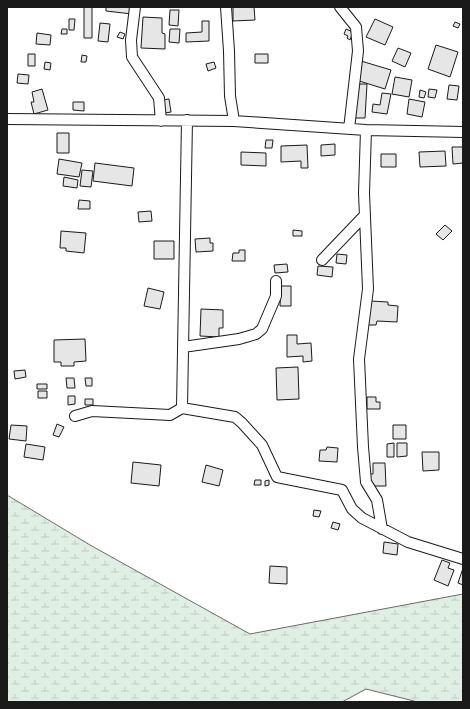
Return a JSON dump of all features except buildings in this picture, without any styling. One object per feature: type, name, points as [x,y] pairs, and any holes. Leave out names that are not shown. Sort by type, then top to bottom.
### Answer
[{"type":"street","points":[[136,7],[131,40],[132,57],[159,98],[161,121]]},
{"type":"street","points":[[226,7],[230,96],[234,120]]},
{"type":"street","points":[[340,7],[356,27],[358,51],[349,129]]},
{"type":"street","points":[[7,119],[161,121],[234,120],[366,130],[463,132]]},
{"type":"street","points":[[182,408],[187,120]]},
{"type":"street","points":[[366,130],[364,193],[368,289],[359,359],[362,447],[366,482],[377,500],[382,529]]},
{"type":"street","points":[[322,260],[365,215]]},
{"type":"street","points":[[183,347],[239,339],[256,334],[262,329],[276,296],[276,281]]},
{"type":"street","points":[[75,416],[92,411],[170,415],[182,408],[235,417],[262,445],[277,477],[342,490],[352,509],[362,518],[408,542],[463,559]]},
{"type":"green space","points":[[7,495],[90,545],[250,634],[463,594],[463,702],[418,702],[366,689],[342,702],[7,702]]}]
